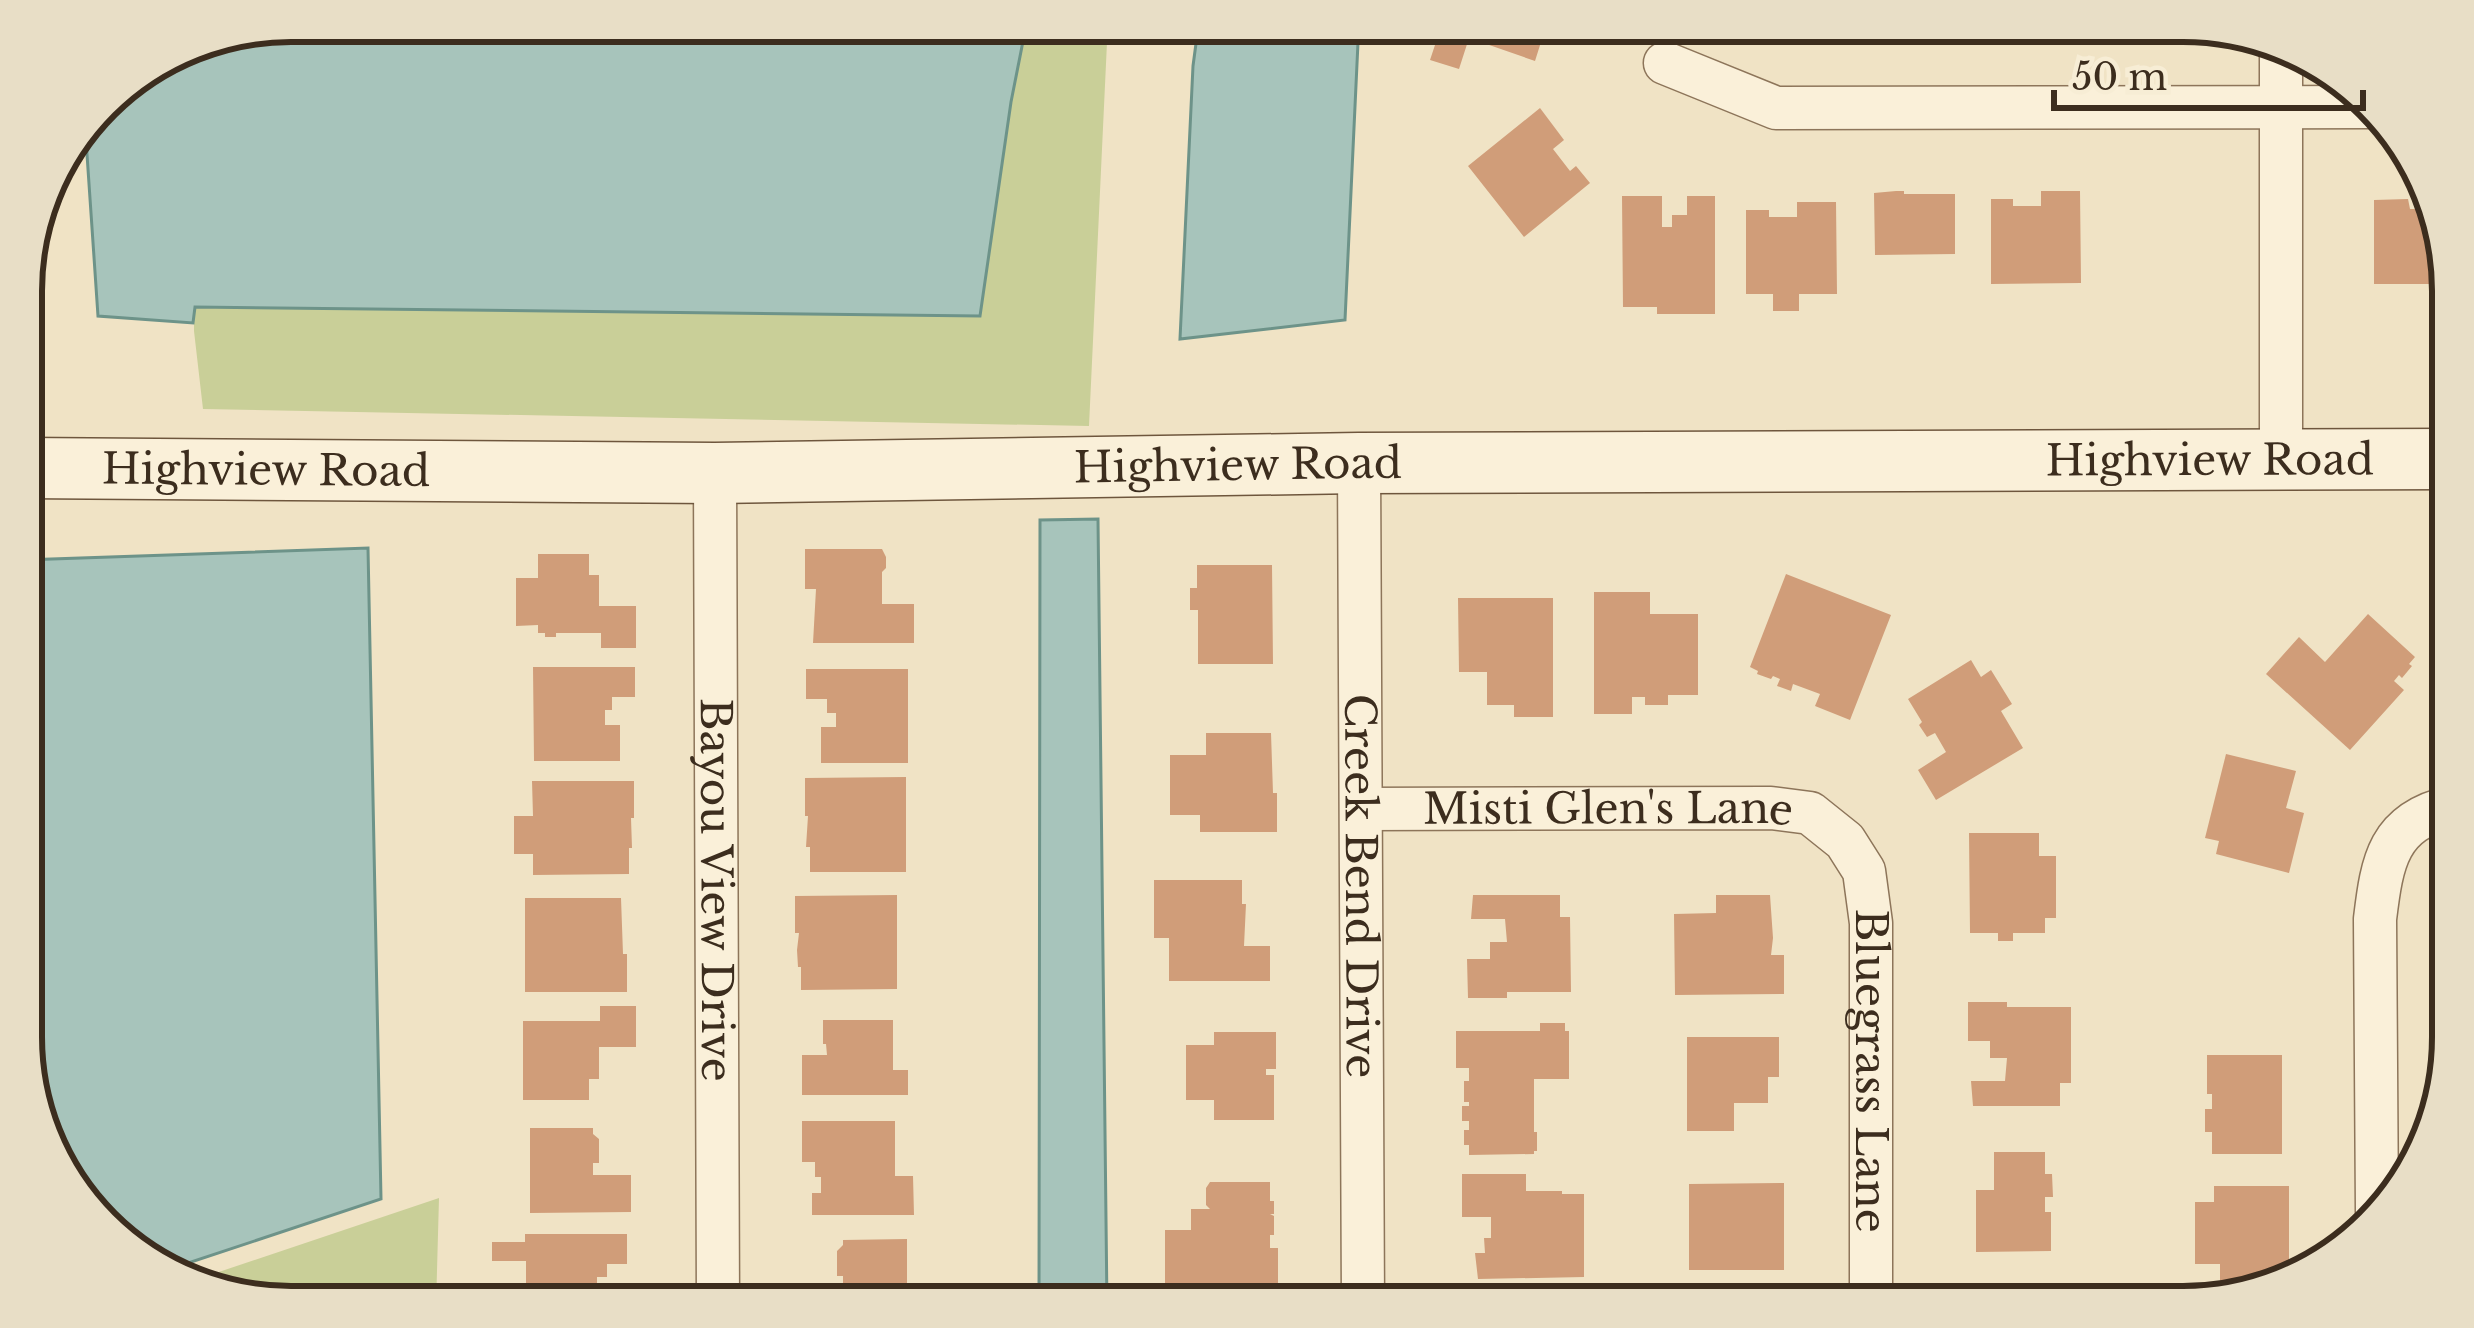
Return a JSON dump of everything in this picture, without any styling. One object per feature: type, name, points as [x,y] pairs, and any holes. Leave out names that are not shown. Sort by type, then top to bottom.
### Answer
[{"type":"street","points":[[1665,63],[1776,108],[2350,107]]},
{"type":"street","points":[[2281,63],[2281,460]]},
{"type":"street","name":"Highview Road","points":[[43,468],[715,473],[1359,463],[2432,459]]},
{"type":"street","name":"Creek Bend Drive","points":[[1359,463],[1363,1285]]},
{"type":"street","name":"Bayou View Drive","points":[[715,473],[718,1286]]},
{"type":"street","name":"Misti Glen's Lane","points":[[1362,809],[1772,808],[1810,813],[1845,841]]},
{"type":"street","points":[[2377,1192],[2375,920],[2380,878],[2393,841],[2432,812]]},
{"type":"street","name":"Bluegrass Lane","points":[[1845,841],[1864,871],[1870,922],[1871,1285]]},
{"type":"green space","points":[[1023,43],[1107,43],[1089,426],[203,409],[194,307],[979,316]]},
{"type":"green space","points":[[439,1198],[437,1286],[291,1286],[214,1274]]},
{"type":"water","points":[[1358,42],[1345,320],[1180,339],[1196,43]]},
{"type":"water","points":[[275,43],[1023,43],[980,316],[195,307],[193,323],[98,316],[87,149],[139,93],[211,55]]},
{"type":"water","points":[[1098,519],[1107,1286],[1039,1286],[1040,520]]},
{"type":"water","points":[[368,548],[381,1199],[188,1263],[139,1235],[93,1189],[75,1162],[50,1102],[42,1037],[43,559]]},
{"type":"building","points":[[1436,42],[1468,42],[1459,69],[1430,60]]},
{"type":"building","points":[[1482,42],[1541,42],[1535,61]]},
{"type":"building","points":[[1540,108],[1564,140],[1553,149],[1570,171],[1576,166],[1590,183],[1524,237],[1468,166]]},
{"type":"building","points":[[2041,191],[2080,191],[2081,283],[1991,284],[1991,199],[2013,199],[2013,206],[2041,206]]},
{"type":"building","points":[[1874,193],[1955,194],[1955,254],[1875,255]]},
{"type":"building","points":[[1622,196],[1662,196],[1662,227],[1672,227],[1672,215],[1687,215],[1687,196],[1715,196],[1715,314],[1657,314],[1657,307],[1623,307]]},
{"type":"building","points":[[2408,199],[2410,209],[2418,209],[2424,226],[2432,284],[2374,284],[2374,200]]},
{"type":"building","points":[[1797,202],[1836,202],[1837,294],[1799,294],[1799,311],[1773,311],[1773,294],[1746,294],[1746,210],[1769,210],[1769,217],[1797,217]]},
{"type":"building","points":[[805,549],[882,549],[886,568],[882,604],[914,604],[914,643],[813,643],[816,589],[805,589]]},
{"type":"building","points":[[538,554],[589,554],[589,575],[599,575],[599,606],[636,606],[636,648],[601,648],[601,633],[545,637],[538,633],[538,625],[516,626],[516,578],[538,578]]},
{"type":"building","points":[[1197,565],[1272,565],[1273,664],[1198,664],[1198,610],[1190,610]]},
{"type":"building","points":[[1786,574],[1891,615],[1850,720],[1815,706],[1820,694],[1793,684],[1791,691],[1777,686],[1780,679],[1757,674],[1750,667]]},
{"type":"building","points":[[1594,592],[1650,592],[1650,614],[1698,614],[1698,695],[1668,695],[1668,705],[1645,705],[1645,697],[1632,697],[1632,714],[1594,714]]},
{"type":"building","points":[[1458,598],[1553,598],[1553,717],[1514,717],[1514,705],[1487,705],[1487,672],[1459,672]]},
{"type":"building","points":[[2368,614],[2415,657],[2402,678],[2399,675],[2394,681],[2404,690],[2350,750],[2266,674],[2299,637],[2325,662]]},
{"type":"building","points":[[1971,660],[1981,677],[1991,670],[2012,704],[2001,711],[2023,748],[1936,800],[1918,770],[1946,752],[1935,733],[1927,737],[1908,699]]},
{"type":"building","points":[[533,667],[635,667],[635,697],[612,697],[612,710],[605,710],[605,725],[620,725],[620,761],[534,761]]},
{"type":"building","points":[[806,669],[908,669],[908,763],[821,763],[821,727],[836,727],[836,713],[827,713],[827,699],[806,699]]},
{"type":"building","points":[[1206,733],[1271,733],[1277,832],[1200,832],[1200,815],[1170,815],[1170,755],[1206,755]]},
{"type":"building","points":[[2226,754],[2296,771],[2286,808],[2304,813],[2289,873],[2216,854],[2219,841],[2205,838]]},
{"type":"building","points":[[906,777],[906,872],[810,872],[805,778]]},
{"type":"building","points":[[532,781],[634,781],[629,874],[533,875],[533,854],[514,854],[514,816],[533,816]]},
{"type":"building","points":[[1969,833],[2039,833],[2039,856],[2056,856],[2056,918],[2045,918],[2045,933],[2013,933],[2013,941],[1998,941],[1998,933],[1970,933]]},
{"type":"building","points":[[1154,880],[1242,880],[1244,946],[1270,946],[1270,981],[1169,981],[1169,938],[1154,938]]},
{"type":"building","points":[[897,895],[897,989],[801,990],[795,896]]},
{"type":"building","points":[[1473,895],[1560,895],[1560,917],[1570,917],[1571,992],[1507,992],[1507,998],[1468,998],[1467,959],[1490,959],[1490,942],[1507,942],[1505,919],[1471,919]]},
{"type":"building","points":[[1716,895],[1770,895],[1771,955],[1784,955],[1784,994],[1675,995],[1674,914],[1716,913]]},
{"type":"building","points":[[525,898],[621,898],[627,992],[525,992]]},
{"type":"building","points":[[1968,1002],[2071,1007],[2071,1083],[2060,1083],[2060,1106],[1973,1106],[1971,1081],[2005,1081],[2007,1058],[1990,1058],[1990,1041],[1968,1041]]},
{"type":"building","points":[[600,1006],[636,1006],[636,1047],[599,1047],[599,1079],[589,1079],[589,1100],[523,1100],[523,1021],[600,1021]]},
{"type":"building","points":[[823,1020],[893,1020],[893,1070],[908,1070],[908,1095],[802,1095],[802,1055],[827,1055]]},
{"type":"building","points":[[1540,1023],[1565,1023],[1569,1079],[1534,1079],[1537,1151],[1469,1155],[1464,1130],[1469,1130],[1469,1121],[1462,1121],[1462,1106],[1469,1106],[1464,1102],[1464,1081],[1469,1081],[1469,1068],[1456,1068],[1456,1031],[1540,1031]]},
{"type":"building","points":[[1214,1032],[1276,1032],[1276,1069],[1266,1069],[1266,1075],[1274,1075],[1274,1120],[1214,1120],[1214,1100],[1186,1100],[1186,1045],[1214,1045]]},
{"type":"building","points":[[1687,1037],[1779,1037],[1779,1077],[1768,1077],[1768,1103],[1734,1103],[1734,1131],[1687,1131]]},
{"type":"building","points":[[2207,1055],[2282,1055],[2282,1154],[2212,1154],[2212,1132],[2205,1132],[2205,1109],[2212,1109]]},
{"type":"building","points":[[802,1121],[895,1121],[895,1176],[913,1176],[914,1215],[812,1215],[812,1193],[821,1193],[821,1177],[815,1177],[815,1162],[802,1162]]},
{"type":"building","points":[[530,1128],[593,1128],[599,1139],[599,1163],[593,1163],[593,1175],[631,1175],[631,1212],[530,1213]]},
{"type":"building","points":[[1994,1152],[2045,1152],[2045,1174],[2052,1174],[2053,1197],[2045,1197],[2045,1212],[2051,1212],[2051,1251],[1976,1252],[1976,1190],[1994,1190]]},
{"type":"building","points":[[1462,1174],[1526,1174],[1526,1191],[1584,1194],[1584,1277],[1478,1279],[1475,1253],[1485,1253],[1491,1217],[1462,1217]]},
{"type":"building","points":[[1210,1182],[1270,1182],[1274,1235],[1270,1235],[1270,1248],[1278,1248],[1278,1285],[1165,1286],[1165,1230],[1191,1230],[1191,1209],[1210,1209],[1206,1188]]},
{"type":"building","points":[[1784,1183],[1784,1270],[1689,1270],[1689,1184]]},
{"type":"building","points":[[2214,1186],[2289,1186],[2289,1262],[2220,1282],[2220,1264],[2195,1264],[2195,1202],[2214,1202]]},
{"type":"building","points":[[525,1234],[627,1234],[627,1264],[607,1264],[607,1277],[597,1277],[597,1286],[526,1286],[526,1261],[492,1261],[492,1242],[525,1242]]},
{"type":"building","points":[[907,1239],[907,1286],[843,1286],[843,1276],[837,1276],[837,1251],[843,1240]]}]
